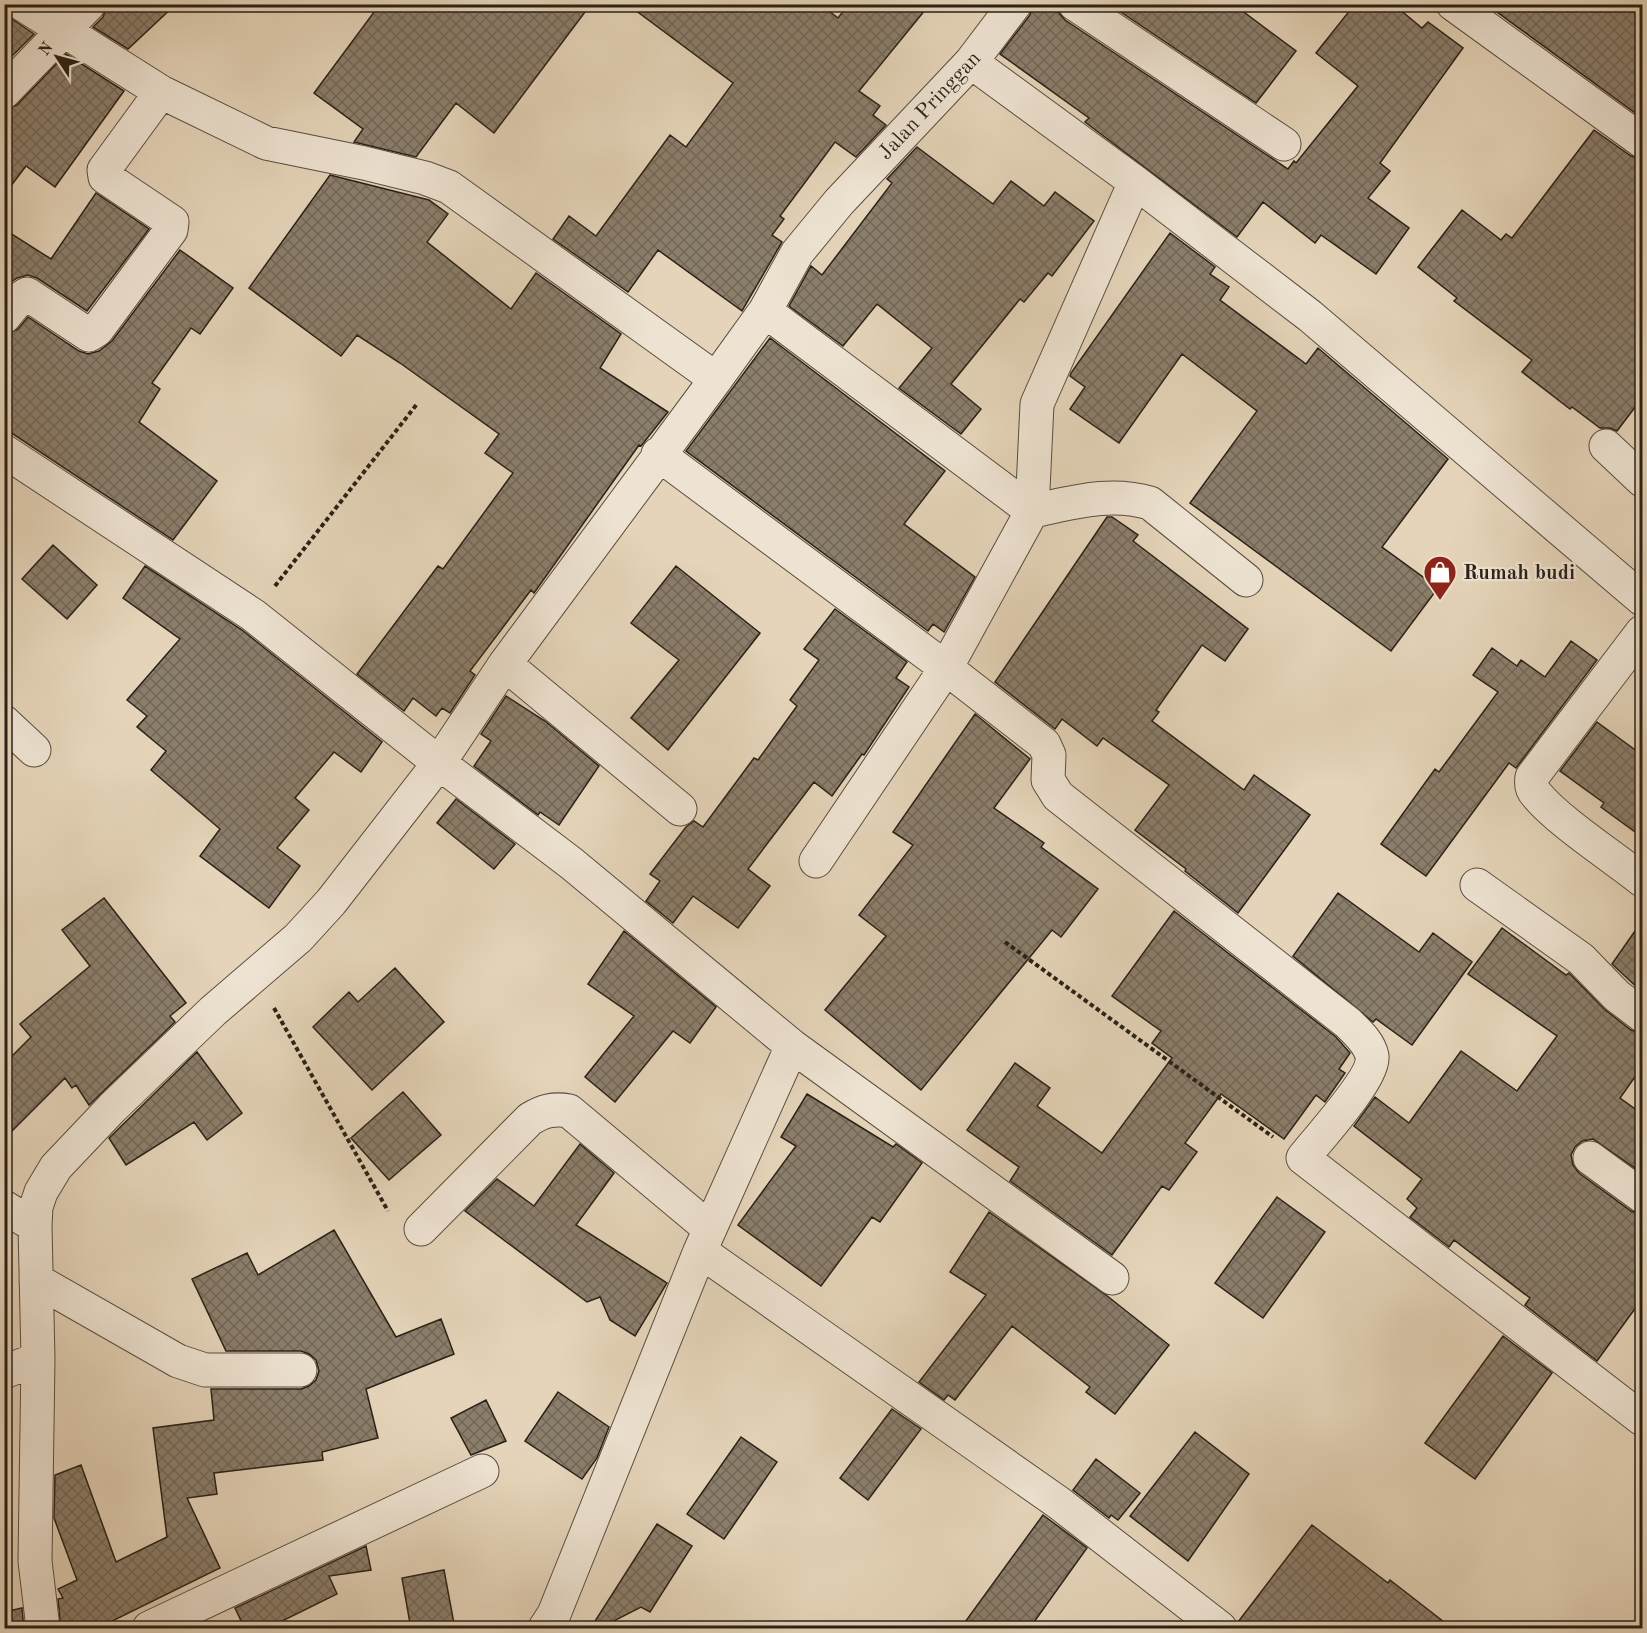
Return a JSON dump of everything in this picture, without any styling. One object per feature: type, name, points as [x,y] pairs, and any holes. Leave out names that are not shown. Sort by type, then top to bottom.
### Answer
[{"type":"street","points":[[22,4],[161,92],[266,143],[426,178],[450,187],[716,379]]},
{"type":"street","points":[[4,92],[89,4]]},
{"type":"street","name":"Jalan Pringgan","points":[[43,1629],[35,1561],[38,1359],[35,1226],[36,1207],[41,1192],[56,1167],[112,1108],[213,1011],[256,976],[331,902],[439,763],[505,664],[765,311],[797,253],[839,202],[971,62],[1015,4]]},
{"type":"street","points":[[1075,4],[1284,144]]},
{"type":"street","points":[[1453,4],[1642,141]]},
{"type":"street","points":[[971,62],[1135,182],[1310,316],[1642,599]]},
{"type":"street","points":[[4,317],[18,300],[27,294],[89,335],[97,330],[171,230],[172,222],[105,177],[104,170],[161,92]]},
{"type":"street","points":[[816,861],[945,668],[1032,511],[1037,404],[1135,182]]},
{"type":"street","points":[[765,311],[1032,511],[1105,497],[1132,498],[1149,503],[1246,580]]},
{"type":"street","points":[[1606,446],[1642,480]]},
{"type":"street","points":[[4,451],[253,615],[439,763],[571,863],[792,1046],[1112,1278]]},
{"type":"street","points":[[658,454],[1044,744],[1048,755],[1048,780],[1058,796],[1348,1023],[1363,1039],[1372,1058],[1368,1076],[1303,1158],[1642,1419]]},
{"type":"street","points":[[1642,632],[1532,777],[1531,784],[1534,793],[1554,811],[1642,880]]},
{"type":"street","points":[[505,664],[680,809]]},
{"type":"street","points":[[4,722],[34,750]]},
{"type":"street","points":[[1477,885],[1581,959],[1617,996],[1642,1015]]},
{"type":"street","points":[[545,1629],[554,1614],[705,1240],[792,1046]]},
{"type":"street","points":[[421,1229],[530,1119],[550,1110],[569,1111],[705,1240],[1059,1503],[1220,1629]]},
{"type":"street","points":[[1590,1158],[1642,1196]]},
{"type":"street","points":[[4,1207],[35,1226]]},
{"type":"street","points":[[36,1280],[178,1361],[205,1370],[300,1370]]},
{"type":"street","points":[[4,1372],[38,1359]]},
{"type":"street","points":[[149,1629],[482,1471]]},
{"type":"path","points":[[253,615],[417,404]]},
{"type":"path","points":[[1005,942],[1303,1158]]},
{"type":"path","points":[[256,976],[397,1227],[409,1234],[421,1229]]},
{"type":"building","points":[[107,4],[176,4],[128,49],[93,27],[103,17]]},
{"type":"building","points":[[380,4],[591,4],[494,133],[456,103],[416,157],[354,142],[363,129],[314,93]]},
{"type":"building","points":[[627,4],[820,4],[838,18],[849,4],[930,4],[859,91],[880,106],[873,115],[886,125],[856,157],[835,142],[780,216],[784,219],[772,235],[782,242],[742,311],[658,250],[628,292],[553,239],[569,216],[596,236],[670,135],[686,147],[733,83]]},
{"type":"building","points":[[1033,4],[1057,4],[1059,13],[1065,20],[1288,169],[1294,161],[1296,163],[1358,86],[1316,53],[1355,4],[1393,4],[1422,28],[1428,22],[1463,48],[1380,163],[1390,171],[1368,198],[1409,228],[1376,274],[1321,235],[1315,243],[1263,202],[1237,237],[1085,122],[1089,118],[1000,54],[1030,15]]},
{"type":"building","points":[[1109,4],[1233,4],[1296,51],[1256,103]]},
{"type":"building","points":[[1486,4],[1626,4],[1642,18],[1642,118]]},
{"type":"building","points":[[4,9],[12,19],[34,34],[4,64]]},
{"type":"building","points":[[66,54],[124,91],[55,187],[26,166],[4,195],[4,110],[17,105]]},
{"type":"building","points":[[1594,130],[1631,156],[1642,159],[1642,398],[1617,431],[1600,428],[1572,407],[1570,409],[1522,372],[1532,360],[1454,301],[1457,298],[1418,267],[1462,210],[1501,240],[1506,234],[1512,238]]},
{"type":"building","points":[[917,147],[993,204],[1011,181],[1044,206],[1055,192],[1094,221],[1052,276],[1048,273],[1024,302],[1020,299],[951,384],[981,409],[961,434],[899,388],[932,348],[877,304],[843,346],[789,306],[811,266],[822,275],[892,183],[887,179]]},
{"type":"building","points":[[330,175],[429,200],[448,214],[427,242],[511,309],[536,273],[621,334],[600,368],[668,412],[641,446],[639,445],[534,593],[531,590],[470,671],[475,675],[450,713],[442,708],[436,716],[413,698],[404,711],[357,674],[438,566],[443,569],[513,473],[485,453],[499,434],[400,363],[357,335],[341,356],[249,288]]},
{"type":"building","points":[[96,193],[149,229],[87,311],[37,278],[28,275],[17,278],[4,287],[4,229],[51,259]]},
{"type":"building","points":[[1170,233],[1215,267],[1210,274],[1229,287],[1220,300],[1306,364],[1318,348],[1448,459],[1382,547],[1438,588],[1391,651],[1190,503],[1257,411],[1182,354],[1119,443],[1070,409],[1085,387],[1070,376],[1071,373]]},
{"type":"building","points":[[180,250],[233,288],[200,334],[191,328],[152,383],[160,389],[139,422],[217,481],[173,540],[4,428],[4,335],[18,329],[28,317],[79,351],[88,354],[99,351],[112,341]]},
{"type":"building","points":[[770,338],[945,471],[904,524],[975,577],[944,632],[933,624],[928,631],[686,451]]},
{"type":"building","points":[[1107,517],[1112,517],[1138,535],[1133,541],[1248,629],[1225,661],[1202,645],[1156,710],[1159,712],[1152,721],[1244,790],[1254,775],[1310,815],[1238,913],[1135,830],[1169,785],[1103,738],[1097,746],[1062,719],[1055,729],[995,682]]},
{"type":"building","points":[[53,545],[97,585],[67,619],[22,579]]},
{"type":"building","points":[[145,566],[242,630],[382,742],[361,772],[334,752],[295,798],[309,810],[277,848],[300,866],[269,908],[200,856],[220,829],[151,770],[166,751],[137,727],[147,716],[127,700],[180,639],[123,598]]},
{"type":"building","points":[[676,566],[760,633],[668,750],[631,718],[679,660],[631,623]]},
{"type":"building","points":[[835,609],[907,662],[896,678],[909,687],[864,755],[862,754],[832,796],[814,782],[748,869],[770,886],[738,928],[693,896],[673,923],[646,901],[660,881],[650,874],[686,827],[694,821],[703,827],[754,758],[758,760],[797,706],[790,700],[819,660],[804,649]]},
{"type":"building","points":[[1571,641],[1597,660],[1516,768],[1509,763],[1426,876],[1381,844],[1435,769],[1439,772],[1498,692],[1473,675],[1492,648],[1517,666],[1521,660],[1545,677]]},
{"type":"building","points":[[506,696],[545,721],[599,766],[559,825],[540,812],[538,815],[474,766],[491,741],[481,734]]},
{"type":"building","points":[[975,714],[1030,759],[994,808],[1044,843],[1041,847],[1098,889],[1061,937],[1052,930],[921,1090],[825,1010],[886,936],[859,915],[913,845],[893,832]]},
{"type":"building","points":[[1597,722],[1642,755],[1642,837],[1601,807],[1604,803],[1560,771]]},
{"type":"building","points":[[456,799],[515,844],[494,869],[437,823]]},
{"type":"building","points":[[1338,893],[1419,952],[1433,933],[1472,962],[1412,1045],[1376,1019],[1373,1022],[1293,956]]},
{"type":"building","points":[[104,898],[186,1003],[170,1016],[175,1022],[89,1105],[76,1085],[72,1088],[65,1078],[4,1139],[4,1064],[31,1037],[20,1024],[90,966],[62,930]]},
{"type":"building","points":[[1174,911],[1336,1037],[1350,1053],[1339,1069],[1345,1073],[1325,1102],[1316,1095],[1284,1139],[1221,1094],[1185,1143],[1197,1152],[1169,1190],[1162,1186],[1112,1255],[1010,1181],[1019,1167],[967,1130],[1015,1063],[1050,1088],[1037,1106],[1102,1153],[1172,1058],[1152,1043],[1161,1031],[1112,996]]},
{"type":"building","points":[[1642,921],[1642,992],[1612,964]]},
{"type":"building","points":[[1502,928],[1566,975],[1569,973],[1604,1009],[1631,1030],[1642,1033],[1642,1067],[1620,1098],[1642,1114],[1642,1173],[1593,1139],[1582,1141],[1571,1155],[1573,1165],[1579,1173],[1631,1211],[1642,1214],[1642,1299],[1597,1361],[1525,1305],[1530,1298],[1454,1240],[1449,1247],[1410,1217],[1417,1208],[1407,1199],[1422,1179],[1354,1126],[1375,1097],[1409,1123],[1461,1051],[1517,1091],[1557,1036],[1468,974]]},
{"type":"building","points":[[624,931],[716,1007],[690,1043],[673,1031],[615,1102],[585,1077],[634,1016],[588,984]]},
{"type":"building","points":[[395,968],[444,1022],[372,1090],[313,1027],[349,992],[358,1002]]},
{"type":"building","points":[[197,1052],[242,1113],[207,1140],[194,1122],[126,1165],[109,1138]]},
{"type":"building","points":[[403,1092],[441,1135],[389,1180],[351,1138]]},
{"type":"building","points":[[807,1094],[893,1147],[896,1144],[922,1163],[880,1222],[872,1217],[821,1286],[738,1225],[796,1146],[781,1137]]},
{"type":"building","points":[[580,1144],[614,1173],[576,1225],[667,1283],[635,1336],[610,1320],[600,1297],[587,1302],[465,1211],[497,1179],[534,1206]]},
{"type":"building","points":[[1277,1197],[1325,1232],[1263,1318],[1215,1283]]},
{"type":"building","points":[[989,1212],[1106,1295],[1169,1345],[1115,1414],[1086,1392],[1090,1387],[1012,1326],[955,1400],[948,1395],[944,1400],[919,1382],[986,1295],[950,1272]]},
{"type":"building","points":[[334,1230],[396,1337],[441,1319],[454,1354],[366,1389],[378,1438],[322,1452],[323,1460],[214,1473],[217,1494],[187,1498],[220,1568],[96,1629],[61,1629],[58,1599],[63,1598],[58,1589],[77,1580],[54,1518],[55,1475],[81,1465],[116,1562],[167,1537],[153,1428],[214,1420],[211,1389],[301,1389],[316,1380],[319,1371],[316,1360],[301,1351],[226,1351],[192,1279],[247,1253],[258,1275]]},
{"type":"building","points":[[1503,1336],[1552,1373],[1475,1479],[1425,1443]]},
{"type":"building","points":[[558,1392],[609,1427],[597,1458],[582,1479],[525,1441]]},
{"type":"building","points":[[486,1400],[506,1441],[471,1455],[451,1418]]},
{"type":"building","points":[[892,1409],[921,1429],[868,1500],[840,1478]]},
{"type":"building","points":[[1195,1432],[1249,1474],[1188,1561],[1130,1516]]},
{"type":"building","points":[[741,1437],[777,1462],[724,1539],[687,1514]]},
{"type":"building","points":[[1096,1459],[1140,1493],[1118,1520],[1111,1515],[1109,1518],[1073,1490]]},
{"type":"building","points":[[1043,1515],[1087,1548],[1029,1629],[960,1629]]},
{"type":"building","points":[[657,1524],[692,1546],[650,1612],[641,1607],[598,1629],[590,1629]]},
{"type":"building","points":[[1312,1525],[1388,1583],[1390,1580],[1453,1629],[1238,1629],[1238,1622]]},
{"type":"building","points":[[366,1546],[371,1570],[329,1576],[337,1594],[266,1629],[245,1629],[235,1608]]},
{"type":"building","points":[[444,1570],[455,1629],[411,1629],[402,1578]]},
{"type":"building","points":[[22,1608],[24,1629],[4,1629],[4,1612]]},
{"type":"place","name":"Rumah budi","points":[[1440,601]]}]
